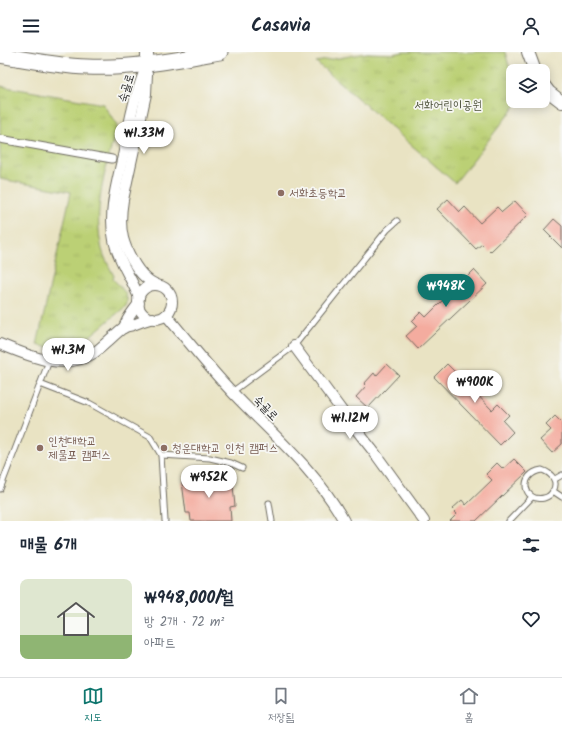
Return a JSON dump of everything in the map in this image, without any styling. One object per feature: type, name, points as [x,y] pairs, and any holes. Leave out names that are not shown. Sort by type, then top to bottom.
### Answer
[{"type":"main road","points":[[0,55],[72,66],[115,67],[147,58],[220,52]]},
{"type":"street","points":[[528,52],[532,64]]},
{"type":"street","name":"숙골로","points":[[147,58],[146,94],[122,200],[121,222],[126,248],[137,269],[145,278],[169,292],[172,306],[166,315],[205,363],[306,468],[328,494],[344,521]]},
{"type":"street","name":"숙골로","points":[[147,58],[136,97],[112,205],[112,218],[114,240],[117,251],[121,263],[133,282],[141,312],[154,318]]},
{"type":"street","points":[[550,93],[562,102]]},
{"type":"street","points":[[0,139],[112,159]]},
{"type":"street","points":[[124,328],[126,319],[133,312],[139,301],[140,294],[147,287],[157,285]]},
{"type":"street","points":[[0,344],[49,361],[61,362],[75,360],[94,353],[124,328],[166,315]]},
{"type":"street","points":[[294,346],[424,521]]},
{"type":"lane","points":[[232,392],[294,346],[387,230],[397,221]]},
{"type":"lane","points":[[0,489],[49,361]]},
{"type":"lane","points":[[40,384],[89,403],[150,437],[161,455],[166,521]]},
{"type":"lane","points":[[161,455],[210,458],[231,463],[242,468]]},
{"type":"lane","points":[[542,470],[552,475],[555,479],[553,491],[546,498],[536,499],[528,493],[526,482],[532,474],[542,470]]},
{"type":"lane","points":[[555,479],[562,475]]},
{"type":"lane","points":[[553,491],[562,497]]},
{"type":"lane","points":[[509,521],[532,497]]},
{"type":"lane","points":[[269,502],[272,521]]},
{"type":"green space","name":"서화어린이공원","points":[[404,52],[505,52],[508,64],[506,64],[506,108],[514,108],[455,183],[316,62],[367,53],[393,54]]},
{"type":"green space","points":[[0,86],[103,104],[117,126],[102,185],[99,230],[102,249],[106,261],[114,276],[113,279],[126,294],[127,302],[126,306],[78,345],[57,349],[37,345],[71,192],[0,179]]},
{"type":"building","points":[[448,199],[460,212],[465,207],[480,223],[497,207],[502,212],[515,201],[528,215],[490,252],[482,244],[476,249],[437,209]]},
{"type":"building","points":[[554,219],[562,226],[562,248],[544,230]]},
{"type":"building","points":[[474,270],[487,284],[418,349],[406,336],[417,326],[412,321],[421,312],[426,317],[451,292],[445,286],[457,275],[463,281]]},
{"type":"building","points":[[387,364],[399,375],[368,408],[356,397],[366,386],[364,384],[374,373],[376,376]]},
{"type":"building","points":[[447,364],[458,375],[463,370],[472,380],[467,384],[492,410],[498,404],[509,415],[503,421],[513,432],[500,445],[434,377]]},
{"type":"building","points":[[555,416],[562,423],[562,444],[552,453],[540,440],[551,430],[546,425]]},
{"type":"building","points":[[514,459],[527,472],[476,521],[450,521],[457,514],[452,509],[462,500],[466,505],[492,480],[486,474],[497,463],[503,469]]},
{"type":"building","points":[[232,476],[235,506],[230,507],[231,521],[191,521],[190,513],[186,513],[182,482]]},
{"type":"place","name":"서화초등학교","points":[[281,193]]},
{"type":"place","name":"인천대학교 제물포 캠퍼스","points":[[40,448]]},
{"type":"place","name":"청운대학교 인천 캠퍼스","points":[[164,448]]}]
